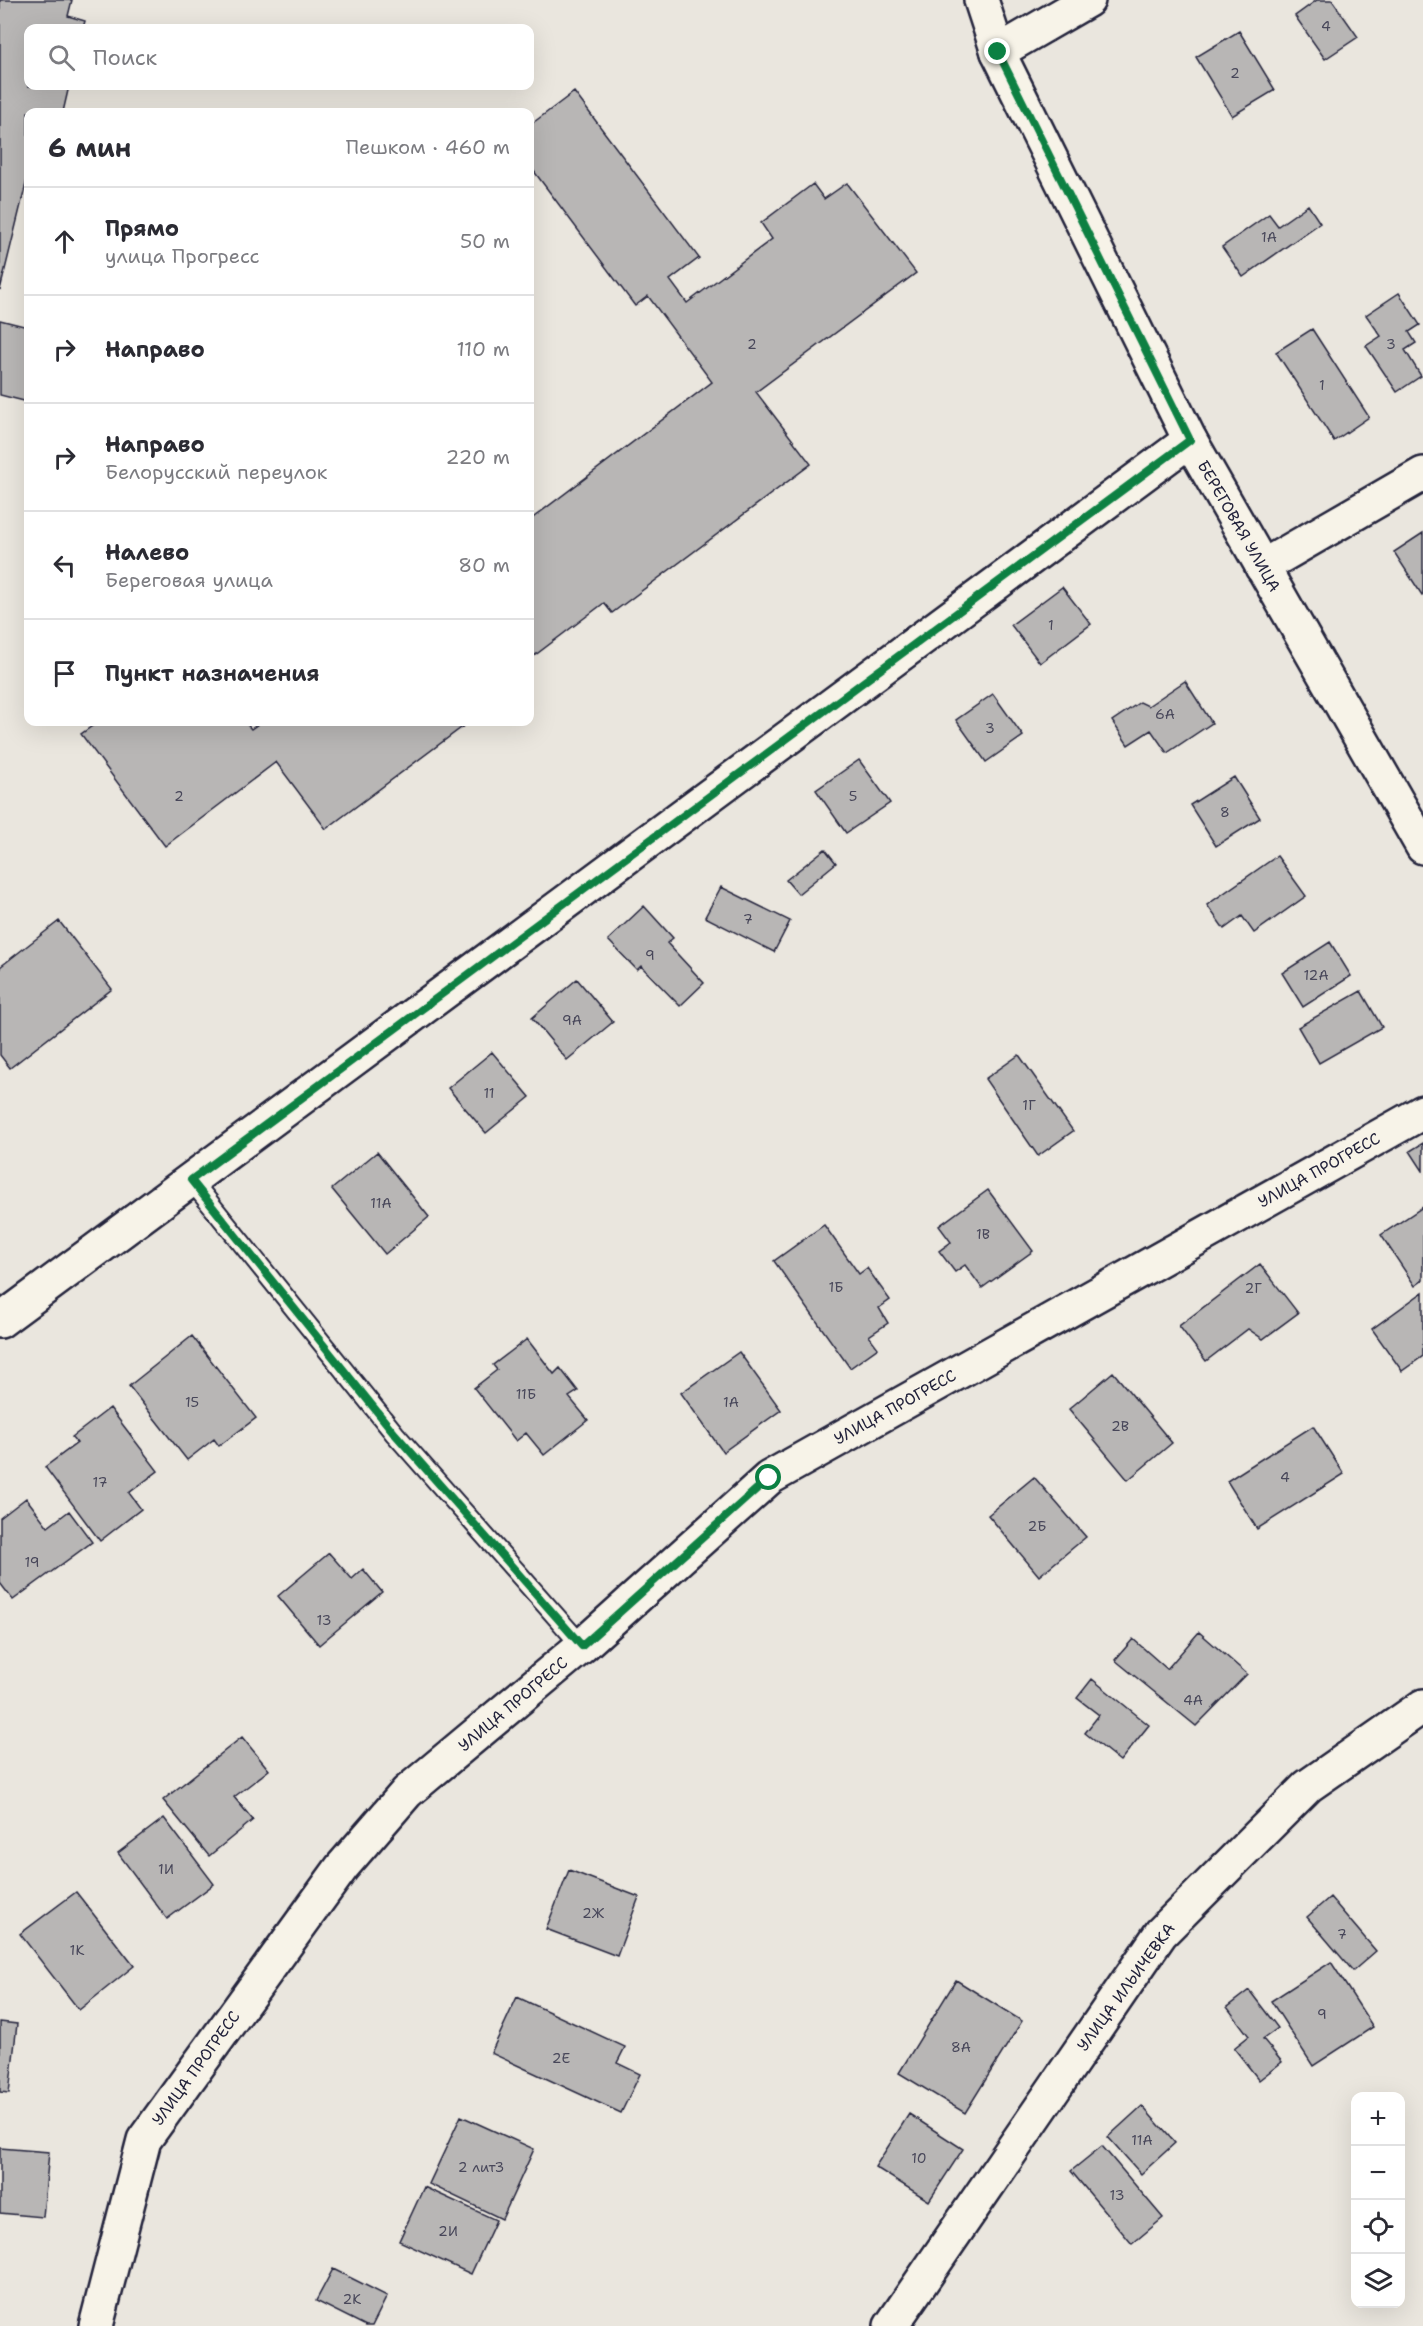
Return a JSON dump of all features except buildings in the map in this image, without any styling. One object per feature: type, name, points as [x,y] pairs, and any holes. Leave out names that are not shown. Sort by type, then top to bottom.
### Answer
[{"type":"street","name":"БЕРЕГОВАЯ УЛИЦА","points":[[981,0],[998,52],[1190,440],[1423,847]]},
{"type":"street","points":[[998,52],[1088,0]]},
{"type":"street","points":[[0,1321],[1190,440]]},
{"type":"street","points":[[1262,567],[1423,474]]},
{"type":"street","name":"УЛИЦА ПРОГРЕСС","points":[[96,2326],[144,2140],[342,1867],[407,1792],[582,1646],[769,1478],[1423,1112]]},
{"type":"street","name":"УЛИЦА ИЛЬИЧЕВКА","points":[[891,2326],[1161,1932],[1308,1786],[1423,1706]]},
{"type":"lane","points":[[191,1180],[395,1434],[582,1646]]},
{"type":"route","points":[[769,1478],[582,1646],[395,1434],[191,1180],[1190,440],[998,52]]}]
